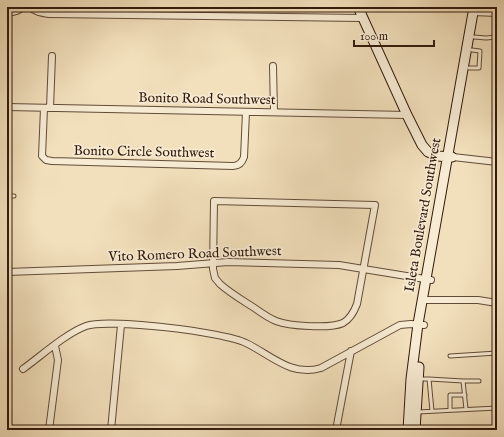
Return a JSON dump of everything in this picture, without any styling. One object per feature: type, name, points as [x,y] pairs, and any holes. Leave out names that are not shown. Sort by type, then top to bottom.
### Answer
[{"type":"main road","points":[[358,7],[422,145],[428,152],[437,156],[450,157]]},
{"type":"main road","name":"Isleta Boulevard Southwest","points":[[450,157],[469,68],[474,37],[476,10]]},
{"type":"main road","name":"Isleta Boulevard Southwest","points":[[408,430],[428,279],[476,10]]},
{"type":"main road","name":"Isleta Boulevard Southwest","points":[[415,379],[415,430]]},
{"type":"street","points":[[29,7],[40,13],[49,14],[362,18]]},
{"type":"street","points":[[476,10],[497,13]]},
{"type":"street","points":[[47,108],[52,56]]},
{"type":"street","points":[[273,66],[274,112]]},
{"type":"street","name":"Bonito Road Southwest","points":[[7,108],[407,115]]},
{"type":"street","name":"Bonito Circle Southwest","points":[[47,108],[42,156],[46,160],[233,166],[237,166],[244,158],[246,112]]},
{"type":"street","points":[[450,157],[497,162]]},
{"type":"street","points":[[214,201],[375,204],[356,307],[347,320],[340,324],[296,326],[275,321],[224,288],[215,278],[213,263],[214,201]]},
{"type":"street","name":"Vito Romero Road Southwest","points":[[7,272],[177,266],[213,263],[324,264],[364,268],[428,279]]},
{"type":"street","points":[[425,300],[478,300],[497,304]]},
{"type":"street","points":[[23,369],[88,325],[160,327],[196,331],[233,338],[246,343],[278,362],[301,370],[312,371],[321,368],[400,325],[421,325]]},
{"type":"street","points":[[111,430],[122,325]]},
{"type":"street","points":[[49,430],[58,360],[55,346]]},
{"type":"street","points":[[336,430],[351,351]]},
{"type":"lane","points":[[7,15],[29,7]]},
{"type":"lane","points":[[474,37],[497,37]]},
{"type":"lane","points":[[7,196],[14,196]]},
{"type":"lane","points":[[450,356],[497,353]]},
{"type":"lane","points":[[415,379],[479,381]]},
{"type":"lane","points":[[429,379],[432,411]]},
{"type":"lane","points":[[463,381],[466,409]]},
{"type":"lane","points":[[450,410],[450,395],[465,395]]},
{"type":"lane","points":[[416,412],[497,408]]}]
